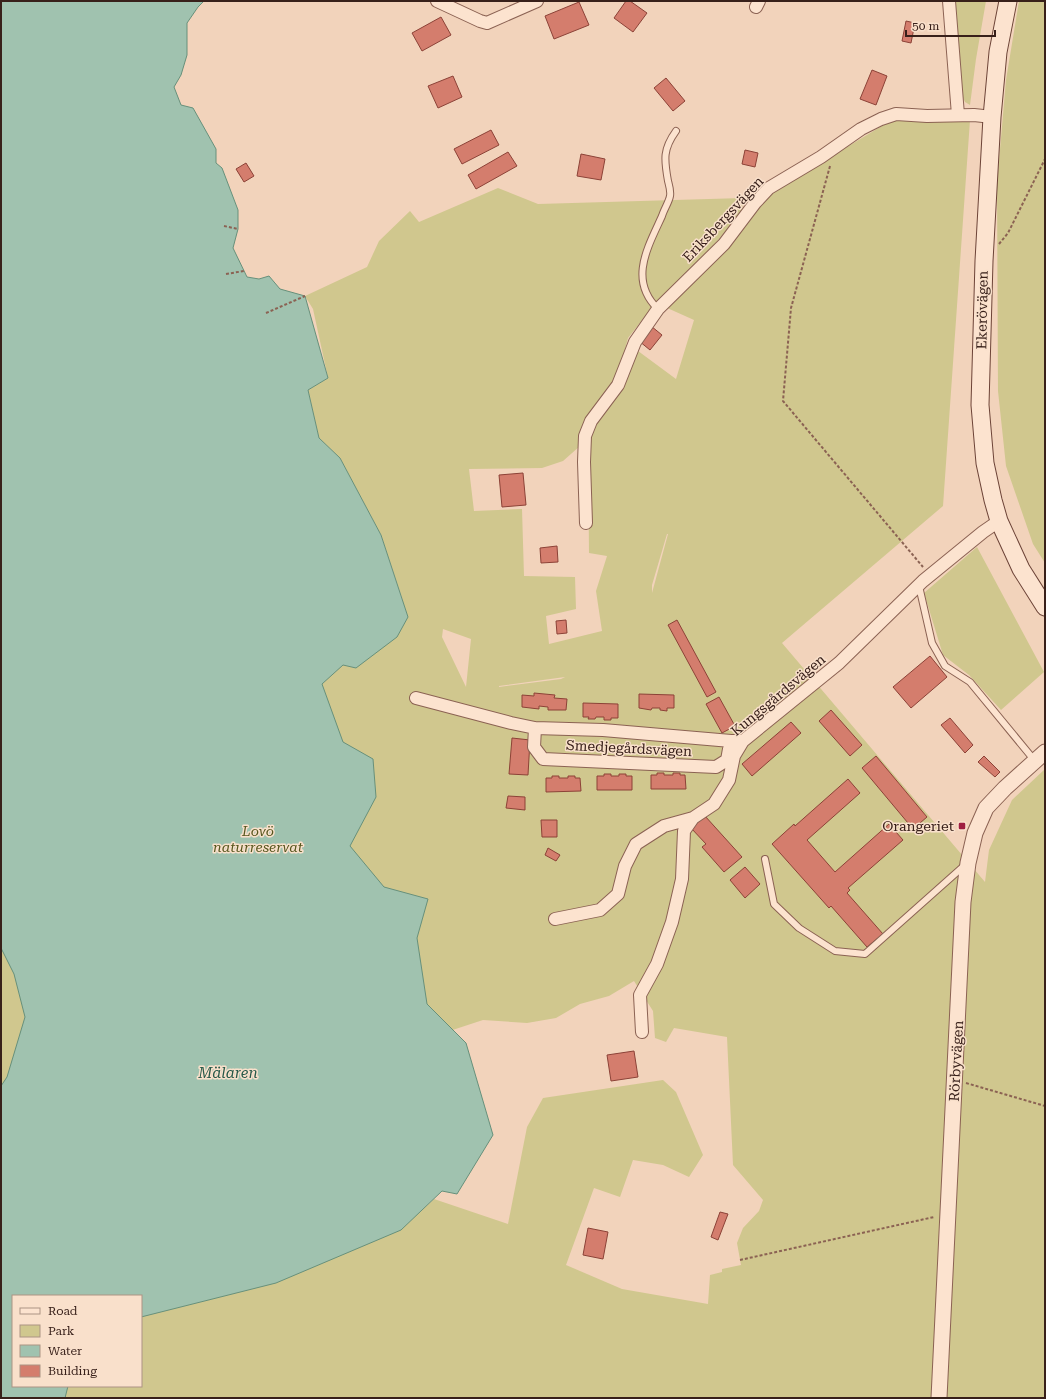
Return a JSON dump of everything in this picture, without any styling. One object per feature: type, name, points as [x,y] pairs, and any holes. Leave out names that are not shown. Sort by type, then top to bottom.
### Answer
[{"type":"main road","name":"Ekerövägen","points":[[1008,1],[998,52],[992,117],[984,262],[980,405],[985,463],[999,521],[1021,569],[1045,607]]},
{"type":"street","points":[[437,1],[487,23],[538,1]]},
{"type":"street","points":[[949,1],[958,115]]},
{"type":"street","name":"Eriksbergsvägen","points":[[586,523],[584,462],[585,436],[591,421],[618,386],[634,342],[658,309],[724,244],[755,203],[769,188],[861,129],[881,119],[896,114],[974,115],[992,117]]},
{"type":"street","name":"Kungsgårdsvägen","points":[[642,1032],[640,995],[657,964],[672,922],[682,880],[684,831],[693,818],[714,804],[728,780],[737,741],[839,663],[930,575],[999,521]]},
{"type":"street","name":"Smedjegårdsvägen","points":[[416,698],[535,728],[603,730],[737,741],[727,760],[716,767],[543,758],[534,748],[535,728]]},
{"type":"street","name":"Rörbyvägen","points":[[939,1398],[947,1214],[956,1080],[963,902],[968,863],[976,833],[986,808],[1005,788],[1040,756]]},
{"type":"street","points":[[555,919],[600,910],[618,894],[625,866],[636,844],[664,826],[693,818]]},
{"type":"lane","points":[[658,309],[652,304],[644,289],[642,270],[645,255],[670,196],[665,155],[667,145],[676,131]]},
{"type":"lane","points":[[919,586],[932,643],[945,666],[970,682],[1040,756]]},
{"type":"lane","points":[[765,859],[774,904],[799,928],[835,951],[865,954],[968,863]]},
{"type":"path","points":[[835,147],[791,308],[783,401],[930,575]]},
{"type":"path","points":[[997,240],[997,248],[1008,233],[1045,159]]},
{"type":"path","points":[[224,226],[238,229]]},
{"type":"path","points":[[226,274],[244,271]]},
{"type":"path","points":[[266,313],[305,296]]},
{"type":"path","points":[[956,1080],[1045,1106]]},
{"type":"path","points":[[740,1260],[947,1214]]},
{"type":"green space","name":"Lovö naturreservat","points":[[1,1],[127,81],[403,601],[381,535],[340,458],[319,438],[308,390],[328,378],[313,309],[305,296],[367,267],[379,241],[410,211],[419,222],[498,188],[538,204],[743,198],[742,212],[706,254],[654,305],[628,338],[619,372],[580,446],[563,461],[542,468],[469,469],[474,511],[522,509],[524,576],[575,577],[576,609],[546,616],[549,644],[602,631],[596,591],[607,556],[589,553],[588,443],[596,419],[634,348],[676,379],[694,320],[665,307],[771,193],[895,118],[970,120],[943,506],[782,643],[985,882],[989,850],[1012,800],[1045,769],[1045,1398],[1,1398]],"holes":[[[668,534],[652,593],[652,585]],[[443,629],[471,639],[466,687],[442,637]],[[565,677],[561,679],[499,687],[499,686]],[[634,981],[653,1011],[655,1038],[666,1042],[674,1028],[727,1037],[733,1165],[763,1200],[759,1211],[743,1228],[737,1243],[741,1265],[722,1269],[722,1272],[710,1275],[708,1304],[622,1289],[566,1265],[594,1188],[620,1197],[633,1160],[663,1165],[689,1177],[703,1155],[676,1092],[663,1080],[543,1098],[527,1127],[508,1224],[434,1199],[420,1212],[419,1041],[483,1020],[527,1023],[556,1018],[580,1004],[609,996]]]},
{"type":"green space","points":[[955,1],[986,1],[970,105],[965,102],[961,94]]},
{"type":"green space","points":[[1019,1],[1045,1],[1045,563],[1033,544],[1006,466],[998,391],[997,184],[1006,80]]},
{"type":"green space","points":[[977,547],[1044,672],[1001,710],[969,675],[943,655],[924,593]]},
{"type":"water","name":"Mälaren","points":[[1,1],[204,1],[187,23],[187,55],[181,75],[174,87],[181,105],[193,108],[216,149],[216,163],[222,168],[238,210],[238,229],[233,248],[247,277],[259,279],[269,276],[280,289],[305,296],[328,378],[308,390],[319,438],[340,458],[381,535],[408,617],[397,637],[356,668],[343,665],[322,684],[343,742],[373,759],[376,797],[350,846],[384,887],[428,899],[417,938],[427,1004],[466,1043],[493,1135],[457,1194],[442,1191],[401,1230],[276,1283],[142,1317],[142,1295],[12,1295],[12,1387],[68,1387],[65,1398],[1,1398],[1,1086],[7,1077],[25,1017],[14,974],[1,948]]},
{"type":"building","points":[[626,1],[630,1],[647,13],[633,32],[614,18]]},
{"type":"building","points":[[579,2],[589,25],[554,39],[545,16]]},
{"type":"building","points":[[441,17],[451,35],[422,51],[412,33]]},
{"type":"building","points":[[906,21],[915,23],[911,43],[902,41]]},
{"type":"building","points":[[872,70],[887,76],[876,105],[860,99]]},
{"type":"building","points":[[453,76],[462,97],[438,108],[428,86]]},
{"type":"building","points":[[666,78],[685,101],[673,111],[654,88]]},
{"type":"building","points":[[491,130],[499,145],[462,164],[454,149]]},
{"type":"building","points":[[745,150],[758,153],[755,167],[742,164]]},
{"type":"building","points":[[508,152],[517,166],[476,189],[468,175]]},
{"type":"building","points":[[581,154],[605,159],[601,180],[577,176]]},
{"type":"building","points":[[246,163],[254,176],[244,182],[236,169]]},
{"type":"building","points":[[651,326],[662,335],[650,350],[639,341]]},
{"type":"building","points":[[523,473],[526,505],[502,507],[499,475]]},
{"type":"building","points":[[557,546],[558,562],[541,563],[540,548]]},
{"type":"building","points":[[566,620],[567,633],[557,634],[556,621]]},
{"type":"building","points":[[677,620],[716,692],[707,697],[668,625]]},
{"type":"building","points":[[930,656],[947,677],[911,708],[893,687]]},
{"type":"building","points":[[534,693],[555,695],[554,698],[567,699],[566,710],[548,710],[548,707],[539,706],[539,709],[522,707],[522,695],[534,696]]},
{"type":"building","points":[[639,694],[674,695],[674,708],[667,708],[667,711],[660,710],[660,708],[652,708],[651,710],[639,708]]},
{"type":"building","points":[[719,697],[735,726],[722,733],[706,704]]},
{"type":"building","points":[[583,703],[618,704],[618,718],[604,720],[604,717],[588,719],[589,717],[583,717]]},
{"type":"building","points":[[831,710],[862,745],[850,756],[819,721]]},
{"type":"building","points":[[950,718],[973,745],[965,753],[941,725]]},
{"type":"building","points":[[791,722],[801,733],[752,776],[742,764]]},
{"type":"building","points":[[512,738],[530,740],[528,775],[509,774]]},
{"type":"building","points":[[876,756],[927,817],[913,829],[862,768]]},
{"type":"building","points":[[984,756],[1000,772],[995,777],[978,762]]},
{"type":"building","points":[[657,773],[673,775],[673,773],[680,773],[680,775],[685,775],[686,789],[651,789],[651,775],[657,775]]},
{"type":"building","points":[[604,774],[619,776],[619,774],[626,774],[626,776],[632,776],[632,790],[597,790],[597,776],[604,776]]},
{"type":"building","points":[[552,776],[568,778],[568,776],[575,776],[575,778],[580,778],[581,791],[546,792],[546,778],[552,778]]},
{"type":"building","points":[[848,779],[860,793],[807,840],[835,872],[889,824],[903,840],[848,888],[850,890],[847,893],[883,934],[867,947],[831,906],[829,908],[772,844],[794,824],[795,826]]},
{"type":"building","points":[[508,796],[525,797],[525,810],[506,808]]},
{"type":"building","points":[[705,816],[742,857],[724,872],[702,847],[706,844],[691,828]]},
{"type":"building","points":[[541,820],[557,820],[557,837],[542,837]]},
{"type":"building","points":[[548,848],[560,855],[556,861],[545,855]]},
{"type":"building","points":[[745,867],[760,884],[745,898],[730,880]]},
{"type":"building","points":[[634,1051],[638,1077],[611,1081],[607,1055]]},
{"type":"building","points":[[720,1212],[728,1214],[718,1240],[711,1237]]},
{"type":"building","points":[[588,1228],[608,1232],[603,1259],[583,1255]]},
{"type":"place","name":"Orangeriet","points":[[962,826]]}]
